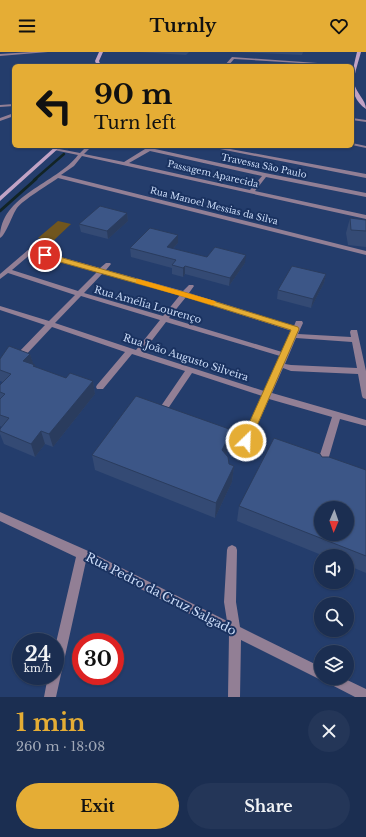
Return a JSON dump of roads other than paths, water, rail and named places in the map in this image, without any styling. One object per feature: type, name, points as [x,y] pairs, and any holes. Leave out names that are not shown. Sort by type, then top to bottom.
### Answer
[{"type":"street","points":[[0,54],[46,52]]},
{"type":"street","points":[[354,66],[359,52]]},
{"type":"street","points":[[98,64],[97,61],[99,53]]},
{"type":"street","points":[[228,64],[233,58],[318,64]]},
{"type":"street","points":[[354,88],[357,96],[366,108]]},
{"type":"street","points":[[0,106],[12,105]]},
{"type":"street","points":[[0,120],[12,115]]},
{"type":"street","points":[[354,119],[366,121]]},
{"type":"street","points":[[354,144],[366,147]]},
{"type":"street","points":[[0,199],[57,148]]},
{"type":"street","name":"Passagem Aparecida","points":[[61,148],[82,154],[366,217]]},
{"type":"street","points":[[0,236],[8,217],[16,205],[76,161],[88,148]]},
{"type":"street","name":"Travessa São Paulo","points":[[142,148],[366,195]]},
{"type":"street","points":[[126,163],[152,148]]},
{"type":"street","points":[[218,148],[366,176]]},
{"type":"street","points":[[252,191],[265,175]]},
{"type":"street","name":"Rua Manoel Messias da Silva","points":[[57,176],[366,253]]},
{"type":"street","points":[[0,277],[39,244]]},
{"type":"street","points":[[30,251],[185,294],[296,329],[301,337],[355,336],[366,396]]},
{"type":"street","points":[[19,357],[103,271],[108,264]]},
{"type":"street","name":"Rua Amélia Lourenço","points":[[7,271],[285,354]]},
{"type":"street","points":[[100,387],[164,319],[191,286]]},
{"type":"street","name":"Rua João Augusto Silveira","points":[[0,308],[266,395],[366,423]]},
{"type":"street","points":[[246,441],[296,329]]},
{"type":"street","points":[[280,365],[291,368],[362,371]]},
{"type":"street","points":[[162,411],[190,370]]},
{"type":"street","points":[[320,468],[337,415]]},
{"type":"street","name":"Rua Pedro da Cruz Salgado","points":[[0,516],[82,554],[314,671]]},
{"type":"street","points":[[232,550],[230,602],[236,632],[234,697]]},
{"type":"street","points":[[64,635],[82,554]]},
{"type":"street","points":[[50,697],[53,685]]},
{"type":"street","points":[[344,685],[366,696]]},
{"type":"waterway","points":[[34,180],[64,154]]},
{"type":"waterway","points":[[0,211],[36,179]]}]
